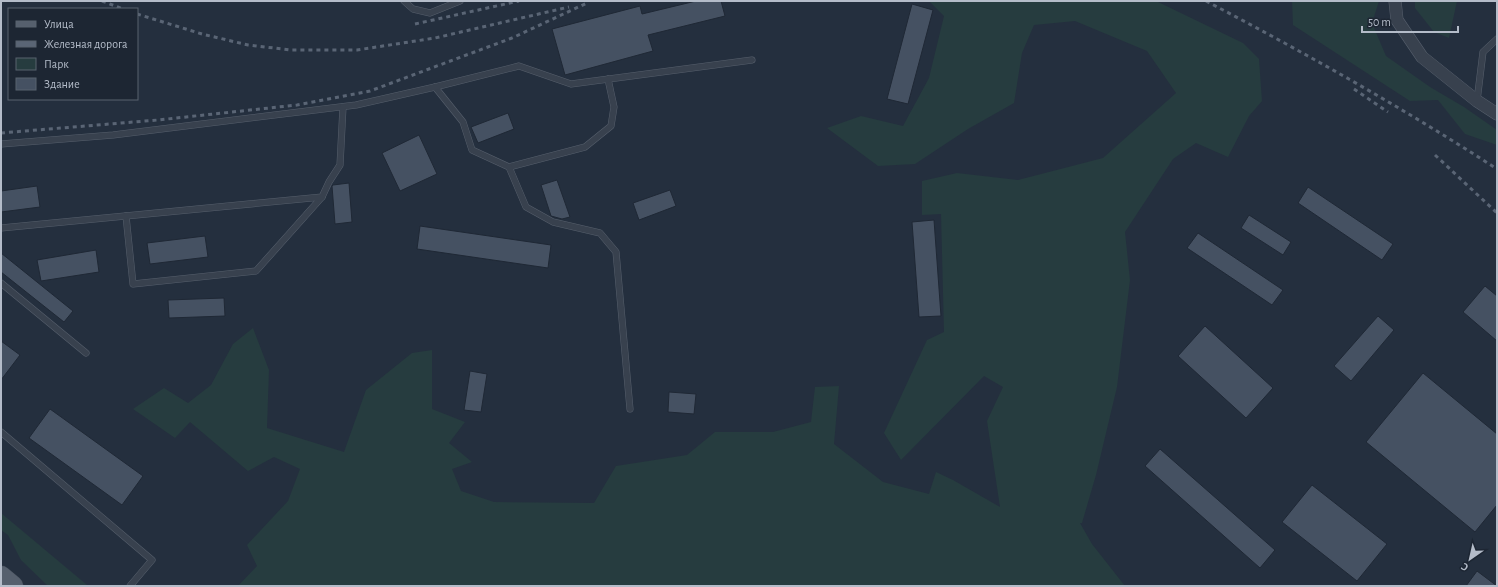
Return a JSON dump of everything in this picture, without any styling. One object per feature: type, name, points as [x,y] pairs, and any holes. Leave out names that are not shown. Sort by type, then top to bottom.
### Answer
[{"type":"main road","points":[[1,576],[13,586]]},
{"type":"street","points":[[1395,1],[1397,20],[1422,57],[1477,101],[1497,114]]},
{"type":"lane","points":[[404,1],[413,9],[430,13],[460,1]]},
{"type":"lane","points":[[1477,101],[1483,52],[1497,39]]},
{"type":"lane","points":[[1,144],[113,135],[343,107],[435,87],[519,66],[571,84],[752,60]]},
{"type":"lane","points":[[435,87],[463,122],[472,150],[509,167],[585,147],[611,126],[614,107],[608,79]]},
{"type":"lane","points":[[126,216],[133,284],[256,271],[322,197],[329,182],[340,166],[343,107]]},
{"type":"lane","points":[[509,167],[526,207],[553,222],[600,233],[616,252],[630,410]]},
{"type":"lane","points":[[1,228],[322,197]]},
{"type":"lane","points":[[1,283],[86,353]]},
{"type":"lane","points":[[1,432],[152,560],[130,586]]},
{"type":"green space","points":[[929,1],[1156,1],[1243,43],[1259,59],[1262,101],[1249,116],[1228,157],[1196,143],[1173,159],[1125,232],[1130,280],[1117,387],[1096,475],[1082,523],[1080,523],[1092,544],[1125,586],[238,586],[257,566],[247,545],[288,501],[300,469],[274,457],[248,471],[190,422],[175,438],[133,409],[164,388],[188,403],[211,385],[233,344],[253,328],[269,370],[267,428],[344,452],[366,390],[412,353],[432,350],[432,409],[465,422],[449,443],[472,462],[452,469],[461,491],[494,502],[594,503],[616,466],[687,455],[715,432],[773,432],[811,422],[815,387],[839,386],[834,444],[883,482],[929,494],[936,472],[1000,507],[987,421],[1003,387],[984,376],[901,460],[884,433],[927,340],[944,332],[941,214],[922,215],[922,181],[957,173],[1018,180],[1103,158],[1176,93],[1147,51],[1075,21],[1034,25],[1022,53],[1014,103],[968,129],[915,164],[878,166],[827,128],[861,116],[903,126],[929,78],[944,16]]},
{"type":"green space","points":[[1292,1],[1379,1],[1372,23],[1386,56],[1430,87],[1464,107],[1497,130],[1497,145],[1465,134],[1438,100],[1410,101],[1293,25]]},
{"type":"green space","points":[[1415,1],[1457,1],[1449,38],[1434,32],[1415,8]]},
{"type":"green space","points":[[1,513],[87,585],[48,586],[21,560],[8,535],[1,530]]},
{"type":"building","points":[[696,1],[721,1],[725,16],[648,35],[653,51],[565,75],[552,29],[640,6],[642,14]]},
{"type":"building","points":[[912,4],[933,10],[908,104],[887,99]]},
{"type":"building","points":[[508,113],[514,129],[478,143],[471,127]]},
{"type":"building","points":[[419,135],[437,174],[400,191],[382,153]]},
{"type":"building","points":[[557,180],[570,217],[562,219],[551,216],[541,185]]},
{"type":"building","points":[[349,183],[352,222],[335,224],[332,186]]},
{"type":"building","points":[[37,186],[40,207],[1,212],[1,191]]},
{"type":"building","points":[[1308,187],[1393,244],[1382,260],[1298,203]]},
{"type":"building","points":[[670,190],[676,206],[639,220],[633,203]]},
{"type":"building","points":[[1249,215],[1291,242],[1283,255],[1241,228]]},
{"type":"building","points":[[934,220],[941,316],[919,317],[912,222]]},
{"type":"building","points":[[420,226],[551,245],[548,268],[417,249]]},
{"type":"building","points":[[1198,233],[1283,290],[1272,305],[1187,248]]},
{"type":"building","points":[[205,236],[208,257],[150,264],[147,243]]},
{"type":"building","points":[[96,250],[99,272],[41,281],[37,260]]},
{"type":"building","points":[[1,253],[73,311],[64,322],[1,272]]},
{"type":"building","points":[[1485,286],[1497,296],[1497,341],[1463,312]]},
{"type":"building","points":[[224,298],[225,316],[169,318],[168,300]]},
{"type":"building","points":[[1378,316],[1394,330],[1351,381],[1334,366]]},
{"type":"building","points":[[1205,326],[1273,388],[1246,418],[1178,356]]},
{"type":"building","points":[[1,341],[20,355],[1,380]]},
{"type":"building","points":[[470,371],[487,374],[481,412],[464,410]]},
{"type":"building","points":[[1423,373],[1497,434],[1497,505],[1475,532],[1366,442]]},
{"type":"building","points":[[669,392],[696,394],[694,414],[668,412]]},
{"type":"building","points":[[50,409],[143,476],[122,505],[29,438]]},
{"type":"building","points":[[1160,449],[1275,550],[1260,568],[1145,466]]},
{"type":"building","points":[[1312,485],[1387,544],[1357,581],[1282,522]]},
{"type":"building","points":[[1477,571],[1497,586],[1466,586]]},
{"type":"railway","points":[[102,1],[120,8]]},
{"type":"railway","points":[[415,24],[519,1]]},
{"type":"railway","points":[[1206,1],[1426,124],[1497,169]]},
{"type":"railway","points":[[1,133],[158,120],[297,105],[370,91],[512,38],[587,3]]},
{"type":"railway","points":[[138,14],[202,34],[248,45],[291,50],[357,50],[435,38],[569,7]]},
{"type":"railway","points":[[1354,89],[1388,112]]},
{"type":"railway","points":[[1435,155],[1497,213]]}]
